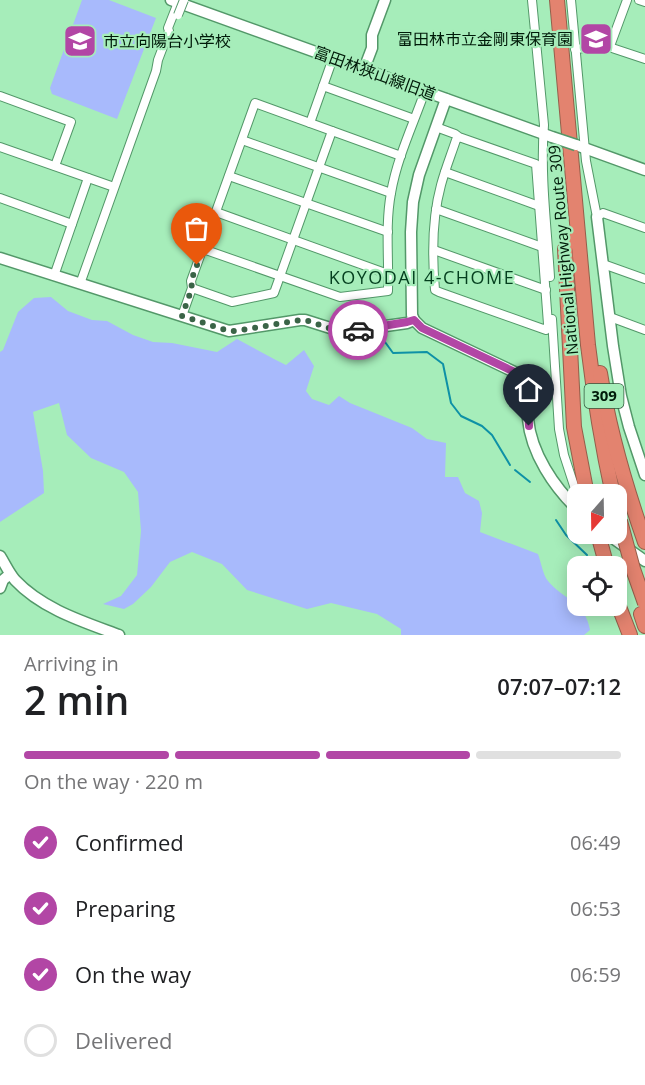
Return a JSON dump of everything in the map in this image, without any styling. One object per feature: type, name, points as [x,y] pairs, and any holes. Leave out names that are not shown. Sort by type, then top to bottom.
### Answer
[{"type":"highway","name":"National Highway Route 309","points":[[548,0],[594,401],[610,484]]},
{"type":"highway","name":"National Highway Route 309","points":[[556,0],[585,393],[602,484]]},
{"type":"highway","name":"309","points":[[585,484],[574,428],[565,249],[574,242],[606,408],[645,542]]},
{"type":"highway","points":[[621,544],[627,578],[644,614]]},
{"type":"highway","points":[[623,616],[630,635]]},
{"type":"street","points":[[364,69],[372,48],[372,35],[385,0]]},
{"type":"street","points":[[532,0],[544,125],[548,135],[543,166],[559,429],[573,484]]},
{"type":"street","points":[[571,0],[580,147],[597,217],[621,396],[645,475]]},
{"type":"street","points":[[610,46],[627,0]]},
{"type":"street","points":[[639,0],[645,2]]},
{"type":"street","points":[[156,71],[178,15],[178,1]]},
{"type":"street","points":[[80,284],[156,71],[178,1]]},
{"type":"street","name":"富田林狭山線旧道","points":[[178,1],[446,99],[419,175],[413,202],[411,233],[412,315],[414,320]]},
{"type":"street","points":[[575,49],[610,46],[645,59]]},
{"type":"street","points":[[310,123],[333,58]]},
{"type":"street","points":[[323,86],[414,119]]},
{"type":"street","points":[[203,249],[340,297],[388,291],[388,232],[391,193],[400,156],[425,91]]},
{"type":"street","points":[[0,96],[71,122],[55,166]]},
{"type":"street","points":[[446,99],[645,170]]},
{"type":"street","points":[[182,316],[192,288],[191,281],[255,103],[400,156]]},
{"type":"street","points":[[436,127],[536,164],[546,290],[548,329],[546,330],[436,291],[434,250],[436,209],[445,172],[459,137]]},
{"type":"street","points":[[192,288],[232,302],[274,293],[332,131]]},
{"type":"street","points":[[242,140],[391,193]]},
{"type":"street","points":[[0,147],[114,187]]},
{"type":"street","points":[[445,172],[539,206]]},
{"type":"street","points":[[229,176],[388,232]]},
{"type":"street","points":[[54,276],[88,178]]},
{"type":"street","points":[[0,198],[72,224]]},
{"type":"street","points":[[436,209],[542,248]]},
{"type":"street","points":[[216,212],[388,274]]},
{"type":"street","points":[[597,217],[603,213],[645,228]]},
{"type":"street","points":[[434,250],[546,290]]},
{"type":"street","points":[[0,258],[229,331],[305,320],[343,332],[414,320],[422,328],[525,377],[528,384],[529,426],[536,450],[556,485],[567,498]]},
{"type":"street","points":[[603,264],[645,279]]},
{"type":"street","points":[[610,317],[645,330]]},
{"type":"street","points":[[621,544],[645,561]]},
{"type":"street","points":[[0,556],[10,574],[39,600],[71,616],[119,635]]},
{"type":"street","points":[[0,588],[3,580],[10,574]]},
{"type":"shaded area","points":[[82,0],[109,0],[156,18],[117,119],[52,94],[50,88]]},
{"type":"shaded area","points":[[51,297],[68,311],[92,320],[107,321],[133,335],[153,342],[172,343],[217,352],[237,339],[286,365],[304,350],[314,366],[306,391],[312,399],[329,405],[339,396],[350,403],[412,428],[427,439],[446,443],[445,477],[458,477],[465,493],[479,501],[482,513],[480,532],[538,554],[548,581],[567,597],[567,616],[586,616],[590,630],[584,635],[401,635],[401,629],[377,614],[331,603],[307,609],[247,590],[222,564],[192,552],[170,562],[151,587],[133,604],[124,609],[103,604],[121,596],[137,575],[141,531],[138,492],[124,472],[91,458],[67,435],[59,403],[33,412],[43,471],[44,493],[0,522],[0,352],[3,350],[18,312],[34,298]]},
{"type":"waterway","points":[[354,335],[373,342],[375,339],[385,342],[393,353],[427,352],[443,364],[451,403],[461,416],[482,426],[492,435],[510,465]]},
{"type":"waterway","points":[[515,470],[530,482]]},
{"type":"waterway","points":[[556,520],[566,535],[587,555]]},
{"type":"way so far","points":[[197,265],[182,316],[229,331],[300,320],[343,332],[358,330]]},
{"type":"place","name":"富田林市立金剛東保育園","points":[[596,39]]},
{"type":"place","name":"市立向陽台小学校","points":[[80,41]]},
{"type":"district","name":"KOYODAI 4-CHOME","points":[[422,278]]},
{"type":"route","points":[[358,330],[414,320],[422,328],[525,377],[528,384],[529,426]]}]
